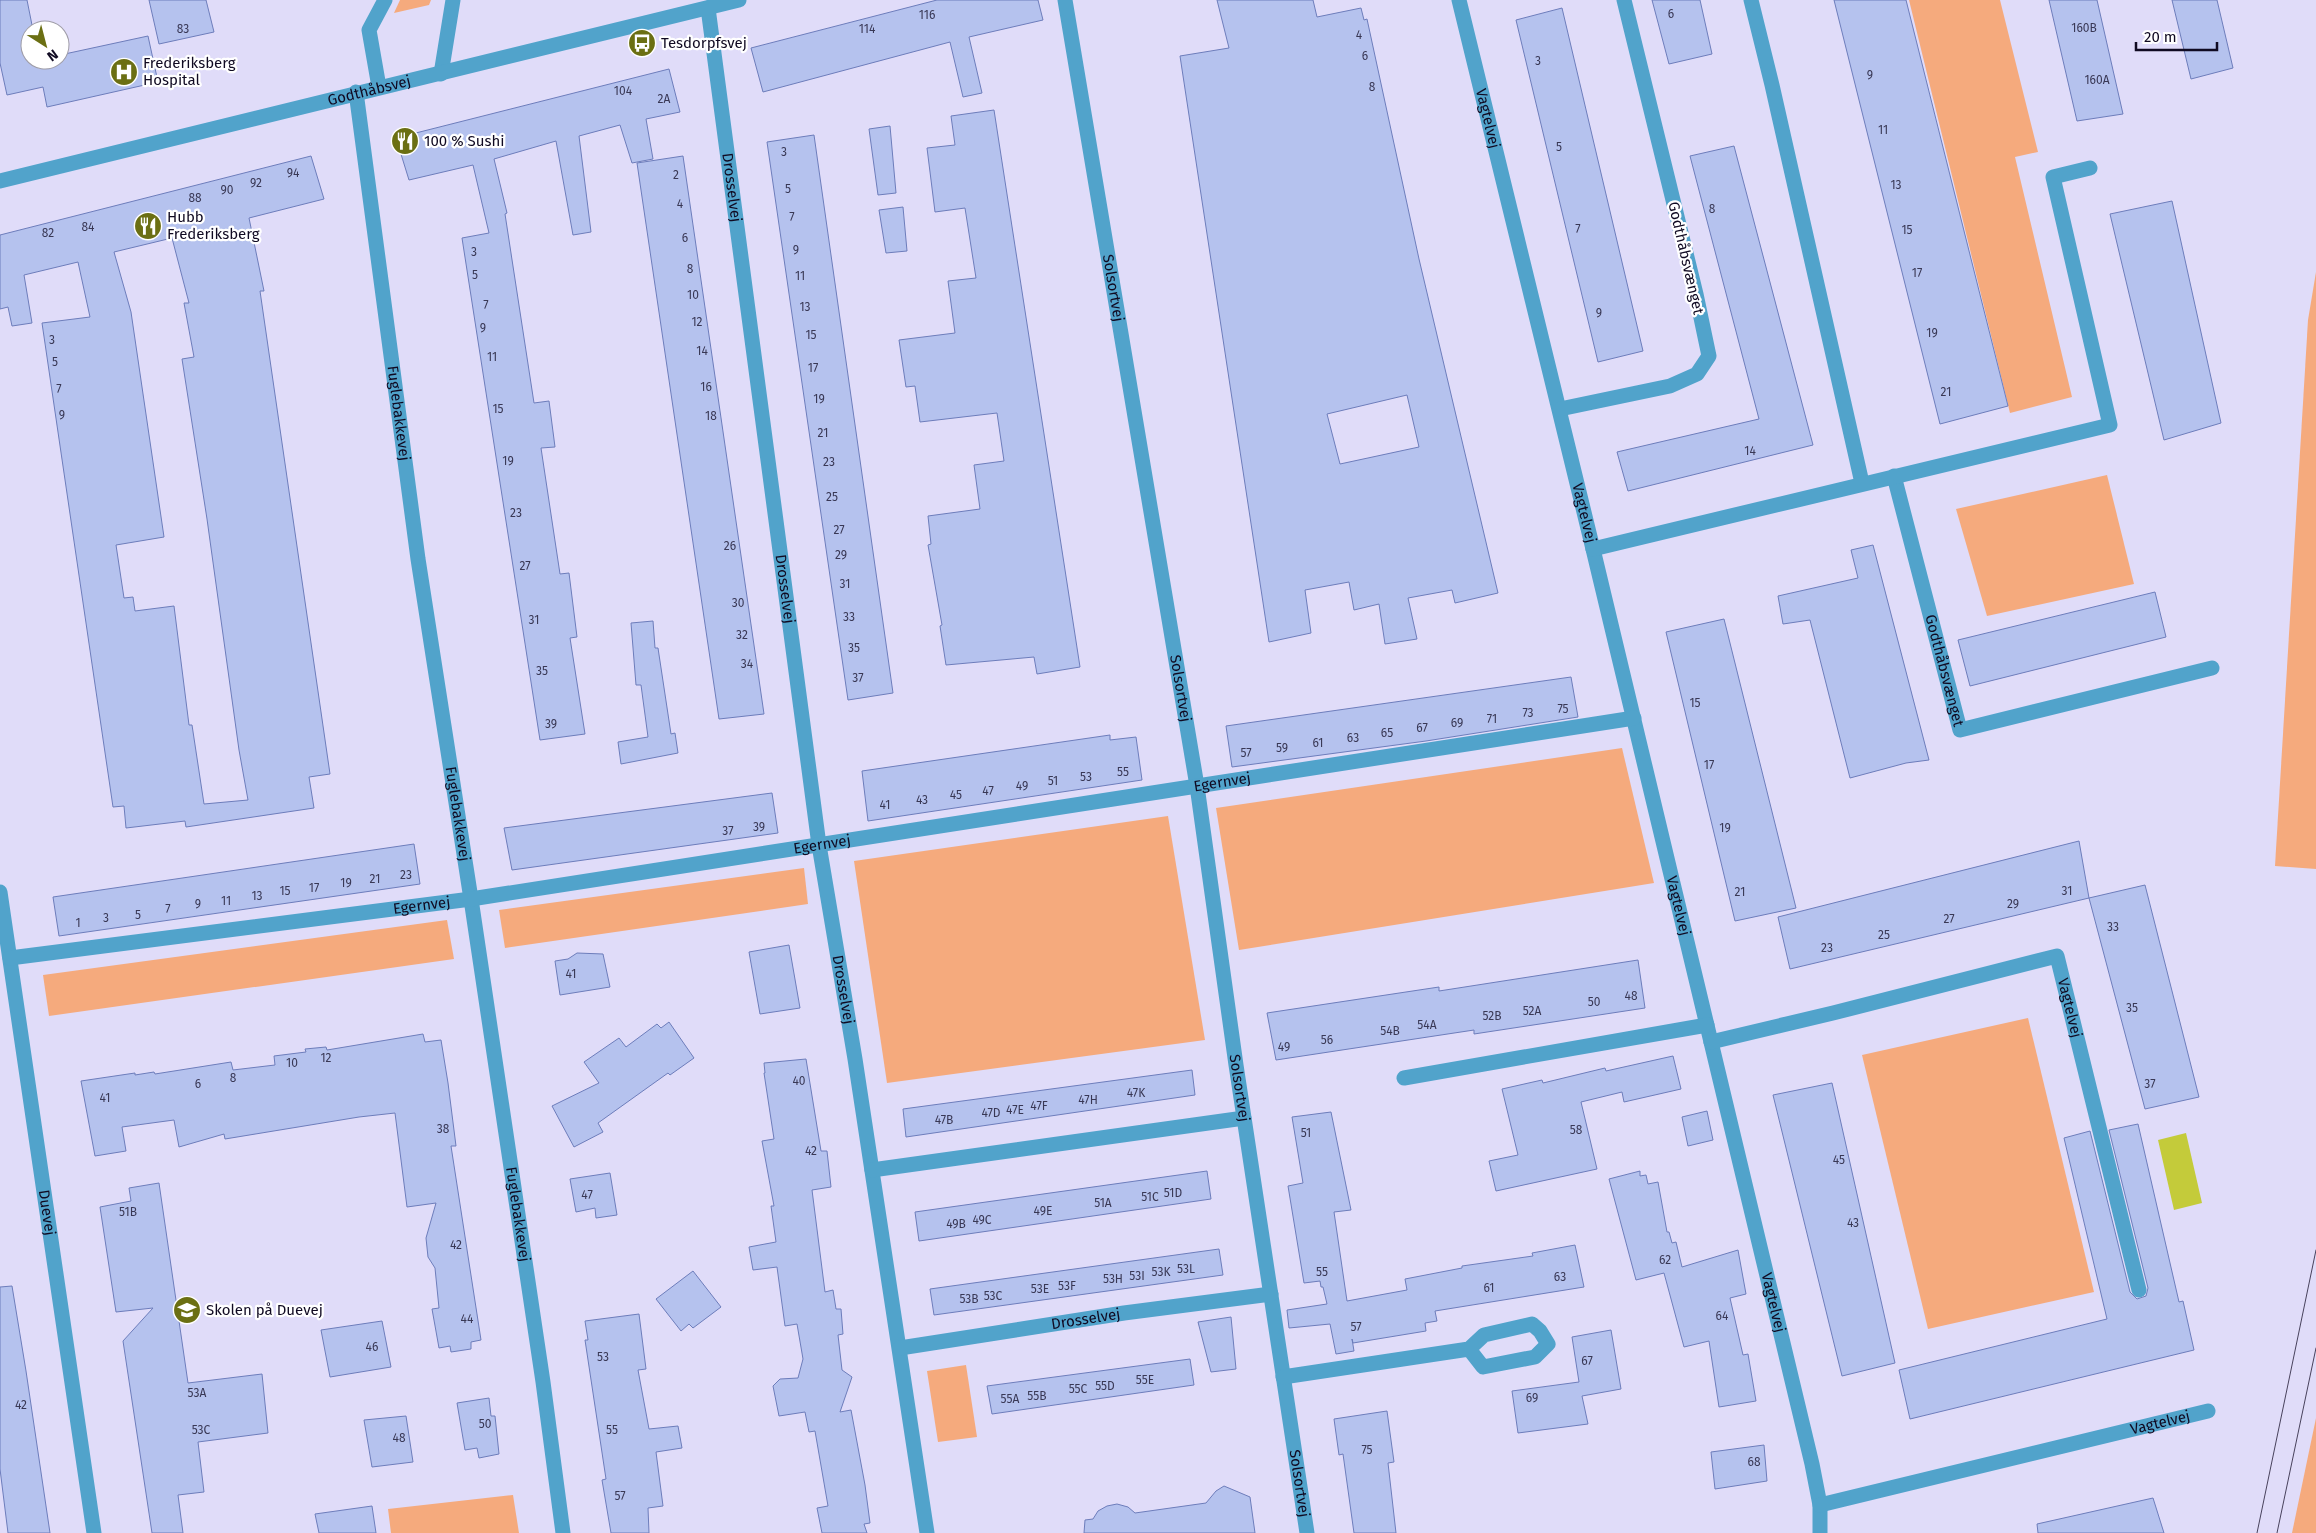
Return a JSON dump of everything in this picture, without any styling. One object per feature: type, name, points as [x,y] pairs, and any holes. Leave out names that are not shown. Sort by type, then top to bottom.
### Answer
[{"type":"street","points":[[379,87],[369,30],[384,0]]},
{"type":"street","points":[[441,74],[453,0]]},
{"type":"street","name":"Godthåbsvej","points":[[0,181],[356,92],[441,74],[739,0]]},
{"type":"street","name":"Solsortvej","points":[[1065,0],[1197,786],[1244,1118],[1307,1533]]},
{"type":"street","name":"Vagtelvej","points":[[1459,0],[1560,409],[1707,1025],[1820,1505],[1820,1533]]},
{"type":"street","name":"Godthåbsvænget","points":[[1560,409],[1670,386],[1698,374],[1708,356],[1696,294],[1624,0]]},
{"type":"street","points":[[1751,0],[1862,483]]},
{"type":"street","name":"Drosselvej","points":[[708,8],[819,845],[900,1348],[927,1533]]},
{"type":"street","name":"Fuglebakkevej","points":[[356,92],[418,559],[472,899],[543,1382],[563,1533]]},
{"type":"street","points":[[1593,549],[2110,425],[2053,177],[2090,168]]},
{"type":"street","name":"Godthåbsvænget","points":[[1894,476],[1960,730],[2212,668]]},
{"type":"street","name":"Egernvej","points":[[10,958],[472,899],[1634,718]]},
{"type":"street","name":"Duevej","points":[[0,892],[94,1533]]},
{"type":"street","name":"Vagtelvej","points":[[1711,1042],[2056,956],[2139,1290]]},
{"type":"street","points":[[1404,1078],[1707,1025]]},
{"type":"street","points":[[872,1170],[1244,1118]]},
{"type":"street","name":"Drosselvej","points":[[900,1348],[1271,1294]]},
{"type":"street","points":[[1283,1377],[1469,1349],[1484,1336],[1532,1324],[1540,1331],[1548,1344],[1535,1357],[1483,1367],[1469,1349]]},
{"type":"street","name":"Vagtelvej","points":[[1820,1505],[2208,1411]]},
{"type":"shaded area","points":[[400,0],[431,0],[429,5],[394,13]]},
{"type":"shaded area","points":[[1909,0],[2000,0],[2038,152],[2015,157],[2072,397],[2010,413]]},
{"type":"shaded area","points":[[2316,272],[2316,869],[2275,866],[2308,320]]},
{"type":"shaded area","points":[[2107,475],[2134,584],[1987,616],[1956,509]]},
{"type":"shaded area","points":[[1622,748],[1654,883],[1239,950],[1216,808]]},
{"type":"shaded area","points":[[1168,816],[1205,1040],[887,1083],[854,861]]},
{"type":"shaded area","points":[[804,868],[808,904],[505,948],[499,910]]},
{"type":"shaded area","points":[[447,920],[454,959],[49,1016],[43,975]]},
{"type":"shaded area","points":[[2028,1018],[2094,1292],[1928,1329],[1862,1055]]},
{"type":"shaded area","points":[[2186,1133],[2202,1203],[2174,1210],[2158,1140]]},
{"type":"shaded area","points":[[966,1365],[977,1437],[938,1442],[927,1371]]},
{"type":"shaded area","points":[[2316,1418],[2316,1533],[2292,1533]]},
{"type":"shaded area","points":[[513,1495],[519,1533],[391,1533],[388,1509]]},
{"type":"building","points":[[0,0],[27,0],[31,20],[20,20],[20,70],[70,70],[70,53],[148,36],[158,82],[47,107],[43,87],[7,95],[0,63]]},
{"type":"building","points":[[149,0],[206,0],[214,32],[159,44]]},
{"type":"building","points":[[937,0],[1038,0],[1043,20],[969,37],[982,93],[963,97],[950,42],[763,92],[751,48]]},
{"type":"building","points":[[1217,0],[1313,0],[1317,17],[1361,8],[1364,20],[1367,19],[1419,259],[1498,593],[1455,603],[1452,590],[1408,598],[1417,639],[1385,644],[1379,604],[1354,610],[1349,582],[1305,590],[1311,633],[1269,642],[1180,56],[1229,48]],"holes":[[[1407,395],[1419,447],[1340,464],[1327,414]]]},
{"type":"building","points":[[1652,0],[1700,0],[1712,54],[1669,64]]},
{"type":"building","points":[[1834,0],[1906,0],[2008,406],[1940,424]]},
{"type":"building","points":[[2049,0],[2097,0],[2123,114],[2077,121]]},
{"type":"building","points":[[2172,0],[2217,0],[2233,68],[2191,79]]},
{"type":"building","points":[[1562,8],[1643,351],[1598,362],[1516,20]]},
{"type":"building","points":[[669,69],[680,112],[646,119],[653,159],[632,163],[620,125],[579,136],[591,232],[573,235],[556,141],[494,159],[507,213],[505,214],[534,403],[549,401],[555,447],[541,448],[560,574],[569,573],[577,637],[570,638],[585,734],[540,740],[462,238],[489,233],[473,165],[409,180],[396,138]]},
{"type":"building","points":[[994,110],[1080,667],[1037,674],[1034,657],[946,665],[940,626],[942,625],[928,545],[931,544],[928,516],[980,509],[974,465],[1004,461],[997,413],[920,422],[915,386],[906,387],[899,340],[955,333],[948,281],[976,278],[965,208],[935,212],[927,148],[955,145],[951,116]]},
{"type":"building","points":[[890,126],[896,193],[878,195],[869,129]]},
{"type":"building","points":[[814,135],[893,693],[848,700],[767,142]]},
{"type":"building","points":[[1734,146],[1813,445],[1628,491],[1617,452],[1759,419],[1690,156]]},
{"type":"building","points":[[311,156],[324,199],[249,218],[264,291],[260,291],[330,774],[309,777],[314,808],[186,827],[185,821],[126,828],[124,806],[113,807],[42,323],[90,317],[78,262],[24,275],[32,323],[12,326],[8,307],[0,309],[0,235]],"holes":[[[172,238],[189,303],[184,303],[194,357],[182,359],[207,519],[239,750],[248,800],[204,804],[192,725],[189,725],[174,606],[135,611],[133,597],[124,598],[116,545],[164,537],[131,312],[114,252]]]},
{"type":"building","points":[[683,156],[764,714],[719,719],[637,163]]},
{"type":"building","points":[[2172,201],[2221,423],[2164,440],[2110,214]]},
{"type":"building","points":[[903,207],[907,251],[886,253],[879,210]]},
{"type":"building","points":[[1873,545],[1929,760],[1906,763],[1850,778],[1810,620],[1783,624],[1778,596],[1858,578],[1851,550]]},
{"type":"building","points":[[2155,592],[2166,637],[1970,686],[1958,640]]},
{"type":"building","points":[[1724,619],[1796,908],[1735,921],[1666,632]]},
{"type":"building","points":[[653,621],[655,648],[658,648],[671,734],[675,733],[678,753],[621,764],[618,742],[648,737],[641,685],[636,685],[631,623]]},
{"type":"building","points":[[1571,677],[1578,717],[1426,741],[1232,767],[1226,726]]},
{"type":"building","points":[[1110,735],[1110,740],[1136,737],[1142,780],[868,821],[862,771]]},
{"type":"building","points":[[772,793],[778,833],[512,870],[504,828]]},
{"type":"building","points":[[2079,841],[2089,898],[1790,969],[1778,917]]},
{"type":"building","points":[[414,844],[420,884],[59,936],[53,897]]},
{"type":"building","points":[[2145,885],[2199,1097],[2145,1109],[2089,898]]},
{"type":"building","points":[[789,945],[800,1008],[760,1014],[749,952]]},
{"type":"building","points":[[577,953],[603,954],[610,987],[560,995],[555,961],[568,959]]},
{"type":"building","points":[[1638,960],[1645,1008],[1474,1034],[1474,1030],[1276,1060],[1267,1013],[1439,987],[1439,991]]},
{"type":"building","points":[[669,1022],[694,1058],[670,1075],[668,1073],[598,1123],[603,1132],[574,1147],[552,1106],[599,1083],[584,1062],[619,1038],[626,1047],[657,1024],[661,1028]]},
{"type":"building","points":[[423,1034],[425,1042],[441,1040],[448,1083],[456,1146],[451,1146],[481,1340],[471,1342],[471,1349],[451,1352],[450,1346],[439,1348],[432,1309],[439,1308],[435,1268],[428,1257],[426,1238],[436,1203],[407,1207],[395,1113],[225,1139],[224,1134],[179,1147],[174,1120],[122,1127],[126,1151],[95,1156],[81,1081],[135,1073],[135,1075],[154,1072],[155,1074],[231,1062],[233,1070],[275,1065],[274,1056],[306,1052],[305,1049],[326,1047],[327,1050]]},
{"type":"building","points":[[1673,1056],[1681,1089],[1624,1102],[1622,1092],[1581,1102],[1597,1169],[1496,1191],[1489,1161],[1518,1155],[1502,1089],[1542,1080],[1543,1083],[1605,1068],[1606,1071]]},
{"type":"building","points":[[806,1059],[821,1151],[827,1151],[831,1187],[812,1190],[825,1292],[833,1290],[836,1309],[841,1309],[843,1334],[838,1335],[842,1370],[852,1377],[840,1412],[851,1410],[870,1523],[864,1524],[867,1533],[822,1533],[817,1508],[828,1506],[815,1431],[809,1432],[805,1412],[779,1416],[773,1386],[780,1379],[798,1378],[803,1359],[797,1324],[785,1326],[777,1267],[753,1270],[749,1247],[776,1242],[771,1206],[774,1206],[762,1141],[774,1139],[764,1063]]},
{"type":"building","points":[[1192,1070],[1195,1095],[906,1137],[903,1109]]},
{"type":"building","points":[[1832,1083],[1895,1363],[1842,1376],[1773,1095]]},
{"type":"building","points":[[1707,1111],[1713,1140],[1688,1146],[1682,1117]]},
{"type":"building","points":[[1331,1112],[1351,1210],[1334,1212],[1347,1301],[1407,1290],[1405,1279],[1462,1268],[1462,1266],[1533,1256],[1532,1253],[1575,1245],[1584,1287],[1435,1311],[1437,1321],[1425,1323],[1426,1331],[1353,1343],[1352,1339],[1354,1351],[1336,1354],[1330,1324],[1289,1328],[1287,1310],[1327,1304],[1320,1281],[1304,1283],[1288,1186],[1303,1183],[1292,1117]]},
{"type":"building","points":[[2138,1124],[2179,1302],[2183,1301],[2194,1350],[1910,1419],[1899,1370],[2107,1319],[2064,1138],[2090,1131],[2130,1292],[2137,1299],[2146,1296],[2148,1288],[2109,1130]]},
{"type":"building","points":[[1207,1171],[1211,1199],[919,1241],[915,1212]]},
{"type":"building","points":[[1640,1171],[1640,1176],[1646,1175],[1648,1184],[1658,1182],[1667,1232],[1669,1232],[1672,1243],[1676,1242],[1682,1267],[1738,1250],[1746,1294],[1730,1298],[1743,1355],[1748,1354],[1756,1401],[1719,1407],[1709,1341],[1684,1347],[1664,1273],[1636,1280],[1609,1179]]},
{"type":"building","points":[[610,1173],[617,1215],[596,1218],[595,1208],[576,1212],[570,1179]]},
{"type":"building","points":[[159,1183],[188,1383],[262,1374],[268,1433],[198,1442],[204,1492],[178,1495],[183,1533],[152,1533],[123,1341],[153,1308],[116,1312],[100,1207],[131,1201],[129,1188]]},
{"type":"building","points":[[1219,1249],[1223,1275],[934,1315],[930,1289]]},
{"type":"building","points":[[693,1271],[721,1307],[693,1328],[689,1324],[681,1331],[656,1299]]},
{"type":"building","points":[[12,1286],[50,1533],[8,1533],[0,1469],[0,1287]]},
{"type":"building","points":[[639,1314],[646,1369],[638,1370],[649,1429],[678,1426],[682,1448],[656,1452],[663,1506],[648,1508],[649,1533],[611,1533],[602,1480],[606,1479],[585,1340],[588,1340],[585,1321]]},
{"type":"building","points":[[1231,1317],[1236,1369],[1211,1372],[1198,1322]]},
{"type":"building","points":[[382,1321],[391,1367],[330,1377],[321,1330]]},
{"type":"building","points":[[1611,1330],[1621,1389],[1582,1396],[1588,1424],[1518,1433],[1512,1391],[1579,1382],[1572,1337]]},
{"type":"building","points":[[1190,1359],[1194,1385],[992,1414],[987,1386]]},
{"type":"building","points":[[489,1398],[491,1416],[495,1416],[499,1454],[479,1458],[477,1448],[465,1450],[457,1403]]},
{"type":"building","points":[[1387,1411],[1394,1462],[1388,1463],[1396,1533],[1354,1533],[1343,1454],[1339,1455],[1334,1419]]},
{"type":"building","points":[[406,1416],[413,1462],[372,1467],[364,1420]]},
{"type":"building","points":[[1764,1445],[1767,1481],[1715,1489],[1711,1452]]},
{"type":"building","points":[[1224,1486],[1250,1497],[1255,1533],[1084,1533],[1085,1520],[1093,1519],[1098,1511],[1107,1506],[1117,1504],[1128,1507],[1135,1513],[1206,1503],[1216,1491]]},
{"type":"building","points":[[2153,1498],[2164,1533],[2038,1533],[2037,1524]]},
{"type":"building","points":[[372,1506],[376,1533],[319,1533],[315,1514]]},
{"type":"tram line","points":[[2257,1533],[2316,1250]]},
{"type":"tram line","points":[[2277,1533],[2316,1348]]},
{"type":"place","name":"Tesdorpfsvej","points":[[642,43]]},
{"type":"place","name":"Frederiksberg Hospital","points":[[124,72]]},
{"type":"place","name":"100 % Sushi","points":[[405,141]]},
{"type":"place","name":"Hubb Frederiksberg","points":[[148,226]]},
{"type":"place","name":"Skolen på Duevej","points":[[187,1310]]}]
